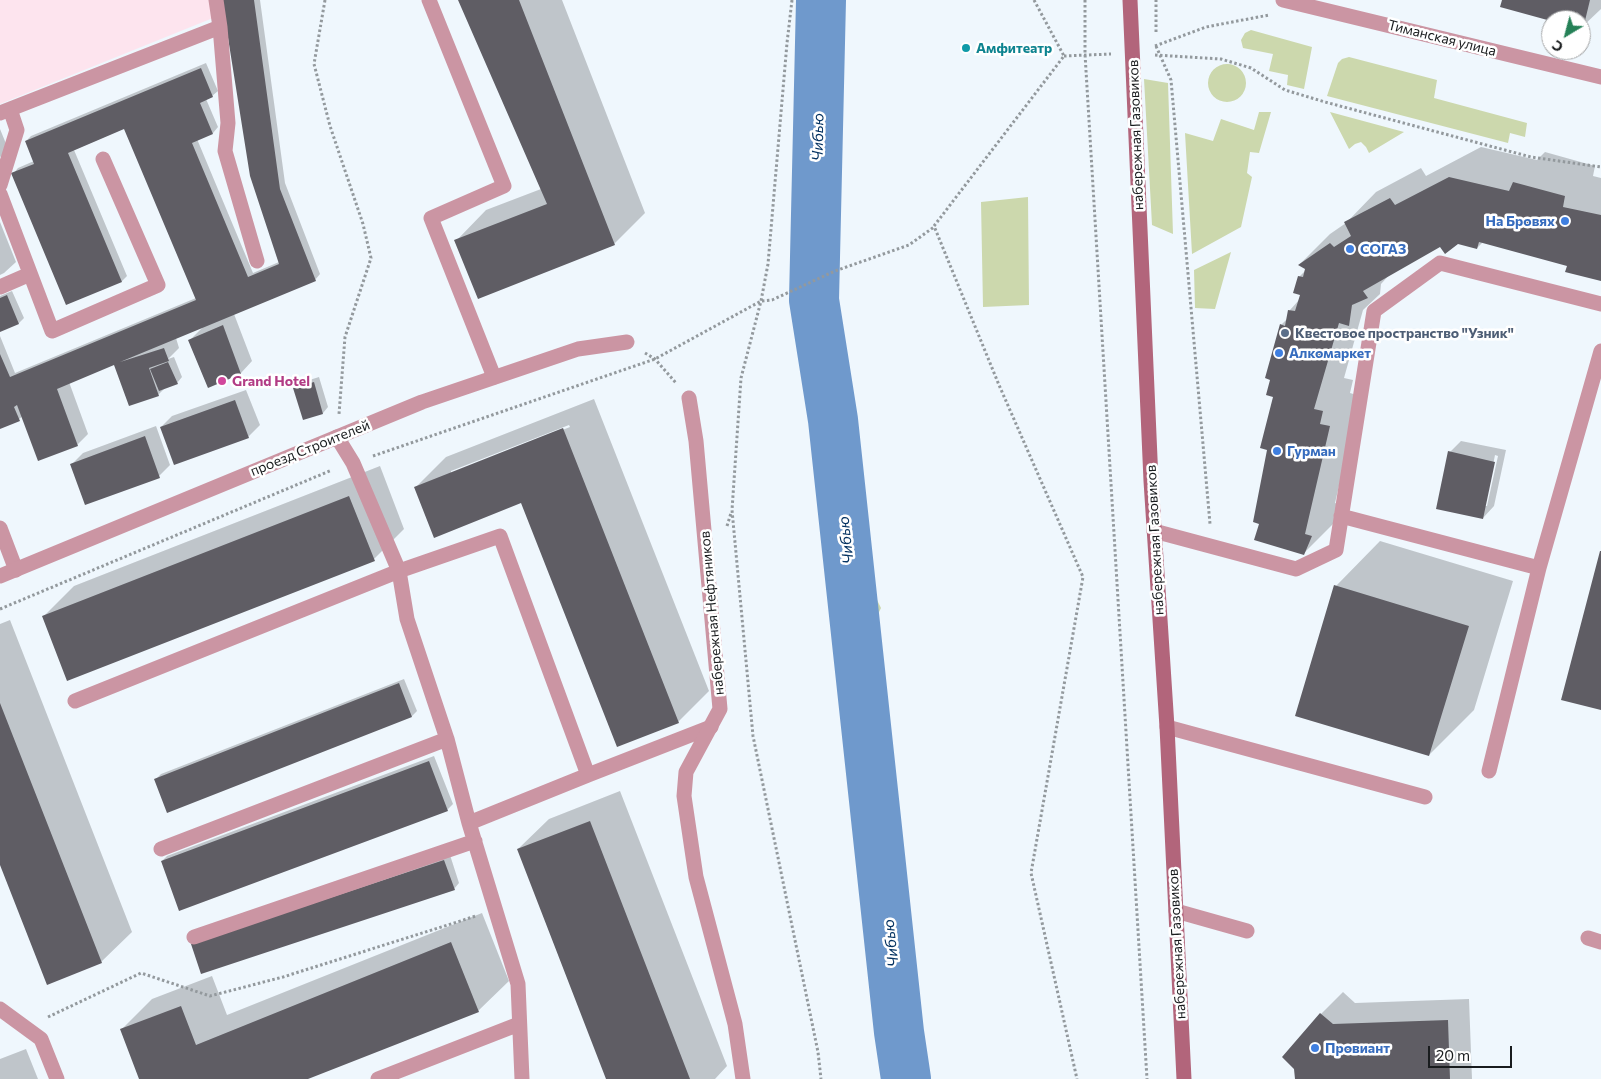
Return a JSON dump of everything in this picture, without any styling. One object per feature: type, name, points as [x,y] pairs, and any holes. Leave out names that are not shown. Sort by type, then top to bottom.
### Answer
[{"type":"main road","name":"набережная Газовиков","points":[[1130,0],[1154,531],[1167,727],[1184,1079]]},
{"type":"street","points":[[216,0],[228,123],[225,151],[257,261]]},
{"type":"street","points":[[429,0],[504,186],[431,218],[494,377]]},
{"type":"street","name":"Тиманская улица","points":[[1283,0],[1601,77]]},
{"type":"street","points":[[0,185],[17,130],[5,111],[220,27]]},
{"type":"street","points":[[1,200],[52,331],[158,285],[103,159]]},
{"type":"street","points":[[1154,531],[1296,569],[1336,550],[1374,311],[1440,263],[1601,304]]},
{"type":"street","points":[[0,287],[30,274]]},
{"type":"street","name":"проезд Строителей","points":[[0,576],[422,402],[578,350],[627,342]]},
{"type":"street","points":[[1489,771],[1539,568],[1601,351]]},
{"type":"street","name":"набережная Нефтяников","points":[[689,398],[697,450],[720,709],[686,772],[684,796],[696,877],[735,1024],[742,1079]]},
{"type":"street","points":[[337,437],[353,462],[399,571],[407,619],[447,739],[469,822],[518,984],[522,1079]]},
{"type":"street","points":[[1341,516],[1539,568]]},
{"type":"street","points":[[0,528],[16,570]]},
{"type":"street","points":[[75,701],[399,571],[500,536],[588,775]]},
{"type":"street","points":[[469,822],[711,727]]},
{"type":"street","points":[[1167,727],[1425,797]]},
{"type":"street","points":[[161,849],[447,739]]},
{"type":"street","points":[[194,937],[475,841]]},
{"type":"street","points":[[1176,911],[1247,931]]},
{"type":"street","points":[[0,1009],[41,1039],[57,1079]]},
{"type":"street","points":[[378,1079],[519,1024]]},
{"type":"path","points":[[321,474],[337,437],[345,337],[371,258],[363,224],[330,126],[314,64],[325,0]]},
{"type":"path","points":[[792,0],[786,43],[768,264],[761,301],[741,378],[732,510],[753,736],[818,1052],[821,1079]]},
{"type":"path","points":[[1034,0],[1064,56]]},
{"type":"path","points":[[1085,0],[1085,54],[1146,1079]]},
{"type":"path","points":[[1156,0],[1155,45],[1171,80],[1212,546]]},
{"type":"path","points":[[1133,54],[1206,27],[1274,14]]},
{"type":"path","points":[[0,608],[321,474],[655,359],[761,301],[772,300],[835,272],[909,245],[934,226],[1064,56],[1133,54],[1221,59],[1252,68],[1285,90],[1325,102],[1531,157],[1601,167]]},
{"type":"path","points":[[934,226],[998,385],[1083,577],[1031,873],[1077,1079]]},
{"type":"path","points":[[627,342],[655,359],[689,398]]},
{"type":"path","points":[[26,1028],[141,972],[210,996],[283,978],[495,909]]},
{"type":"shaded area","points":[[0,0],[209,0],[213,18],[0,104]]},
{"type":"green space","points":[[1251,30],[1312,47],[1304,89],[1287,85],[1288,75],[1269,71],[1273,54],[1243,48],[1241,40],[1245,33]]},
{"type":"green space","points":[[1349,57],[1437,80],[1434,98],[1527,123],[1525,137],[1510,133],[1508,143],[1327,96],[1338,63],[1342,59]]},
{"type":"green space","points":[[1227,64],[1241,69],[1246,83],[1241,97],[1227,102],[1213,97],[1208,83],[1213,69]]},
{"type":"green space","points":[[1144,79],[1168,83],[1173,234],[1152,225]]},
{"type":"green space","points":[[1259,112],[1271,112],[1259,153],[1250,152],[1247,173],[1252,177],[1241,227],[1192,254],[1185,133],[1213,141],[1221,119],[1254,130]]},
{"type":"green space","points":[[1330,112],[1404,132],[1369,153],[1361,142],[1349,149]]},
{"type":"green space","points":[[1028,197],[1029,305],[983,307],[981,202]]},
{"type":"green space","points":[[1231,252],[1215,309],[1195,308],[1194,270]]},
{"type":"green space","points":[[862,570],[881,608],[869,632],[855,602]]},
{"type":"building","points":[[222,0],[254,0],[280,189],[316,281],[120,362],[164,348],[169,361],[149,368],[159,396],[129,406],[114,365],[57,389],[78,446],[38,461],[17,405],[14,407],[20,421],[0,429],[0,354],[10,377],[196,300],[124,129],[68,153],[122,282],[66,305],[11,173],[34,164],[25,141],[201,68],[213,97],[200,103],[213,134],[192,143],[248,277],[279,264],[250,176]]},
{"type":"building","points":[[458,0],[519,0],[615,245],[478,299],[454,240],[547,204]]},
{"type":"building","points":[[1502,0],[1590,0],[1588,10],[1541,10],[1541,18],[1500,7]]},
{"type":"building","points":[[1449,177],[1509,191],[1513,182],[1565,196],[1563,207],[1601,215],[1601,281],[1565,272],[1567,266],[1479,242],[1477,249],[1458,244],[1445,254],[1440,247],[1363,291],[1368,298],[1352,305],[1349,326],[1339,323],[1314,409],[1323,411],[1320,424],[1330,426],[1305,534],[1312,536],[1304,555],[1254,540],[1259,524],[1253,522],[1267,450],[1260,448],[1273,397],[1266,395],[1270,380],[1265,378],[1280,324],[1285,326],[1288,310],[1295,311],[1300,295],[1293,293],[1298,276],[1303,277],[1305,269],[1298,265],[1330,243],[1334,247],[1351,236],[1344,222],[1390,198],[1395,205]]},
{"type":"building","points":[[7,295],[19,324],[0,332],[0,298]]},
{"type":"building","points":[[223,325],[241,374],[208,388],[188,340]]},
{"type":"building","points":[[168,362],[178,384],[159,391],[150,369]]},
{"type":"building","points":[[314,382],[323,414],[303,420],[293,388]]},
{"type":"building","points":[[235,400],[249,438],[174,465],[160,427]]},
{"type":"building","points":[[563,428],[679,723],[617,747],[521,503],[434,538],[414,487]]},
{"type":"building","points":[[145,436],[160,478],[85,505],[70,464]]},
{"type":"building","points":[[1448,451],[1495,462],[1483,519],[1436,509]]},
{"type":"building","points":[[349,496],[375,561],[67,681],[42,616]]},
{"type":"building","points":[[1601,551],[1601,710],[1561,700]]},
{"type":"building","points":[[1334,585],[1469,626],[1429,756],[1295,716]]},
{"type":"building","points":[[399,683],[412,717],[167,813],[154,779]]},
{"type":"building","points":[[0,703],[102,963],[47,985],[0,865]]},
{"type":"building","points":[[429,761],[448,811],[179,911],[161,861]]},
{"type":"building","points":[[590,821],[690,1079],[606,1079],[517,849]]},
{"type":"building","points":[[444,860],[455,890],[201,974],[191,944]]},
{"type":"building","points":[[451,942],[479,1012],[308,1079],[139,1079],[120,1029],[181,1006],[196,1045]]},
{"type":"building","points":[[1320,1013],[1333,1024],[1448,1020],[1450,1079],[1295,1079],[1294,1069],[1282,1057]]},
{"type":"waterway","name":"Чибью","points":[[821,0],[814,300],[833,420],[899,1032],[906,1079]]},
{"type":"place","name":"Амфитеатр","points":[[966,48]]},
{"type":"place","name":"На Бровях","points":[[1565,221]]},
{"type":"place","name":"СОГАЗ","points":[[1350,249]]},
{"type":"place","name":"Квестовое пространство \"Узник\"","points":[[1285,333]]},
{"type":"place","name":"Алкомаркет","points":[[1279,353]]},
{"type":"place","name":"Grand Hotel","points":[[222,381]]},
{"type":"place","name":"Гурман","points":[[1277,451]]},
{"type":"place","name":"Провиант","points":[[1315,1048]]}]
